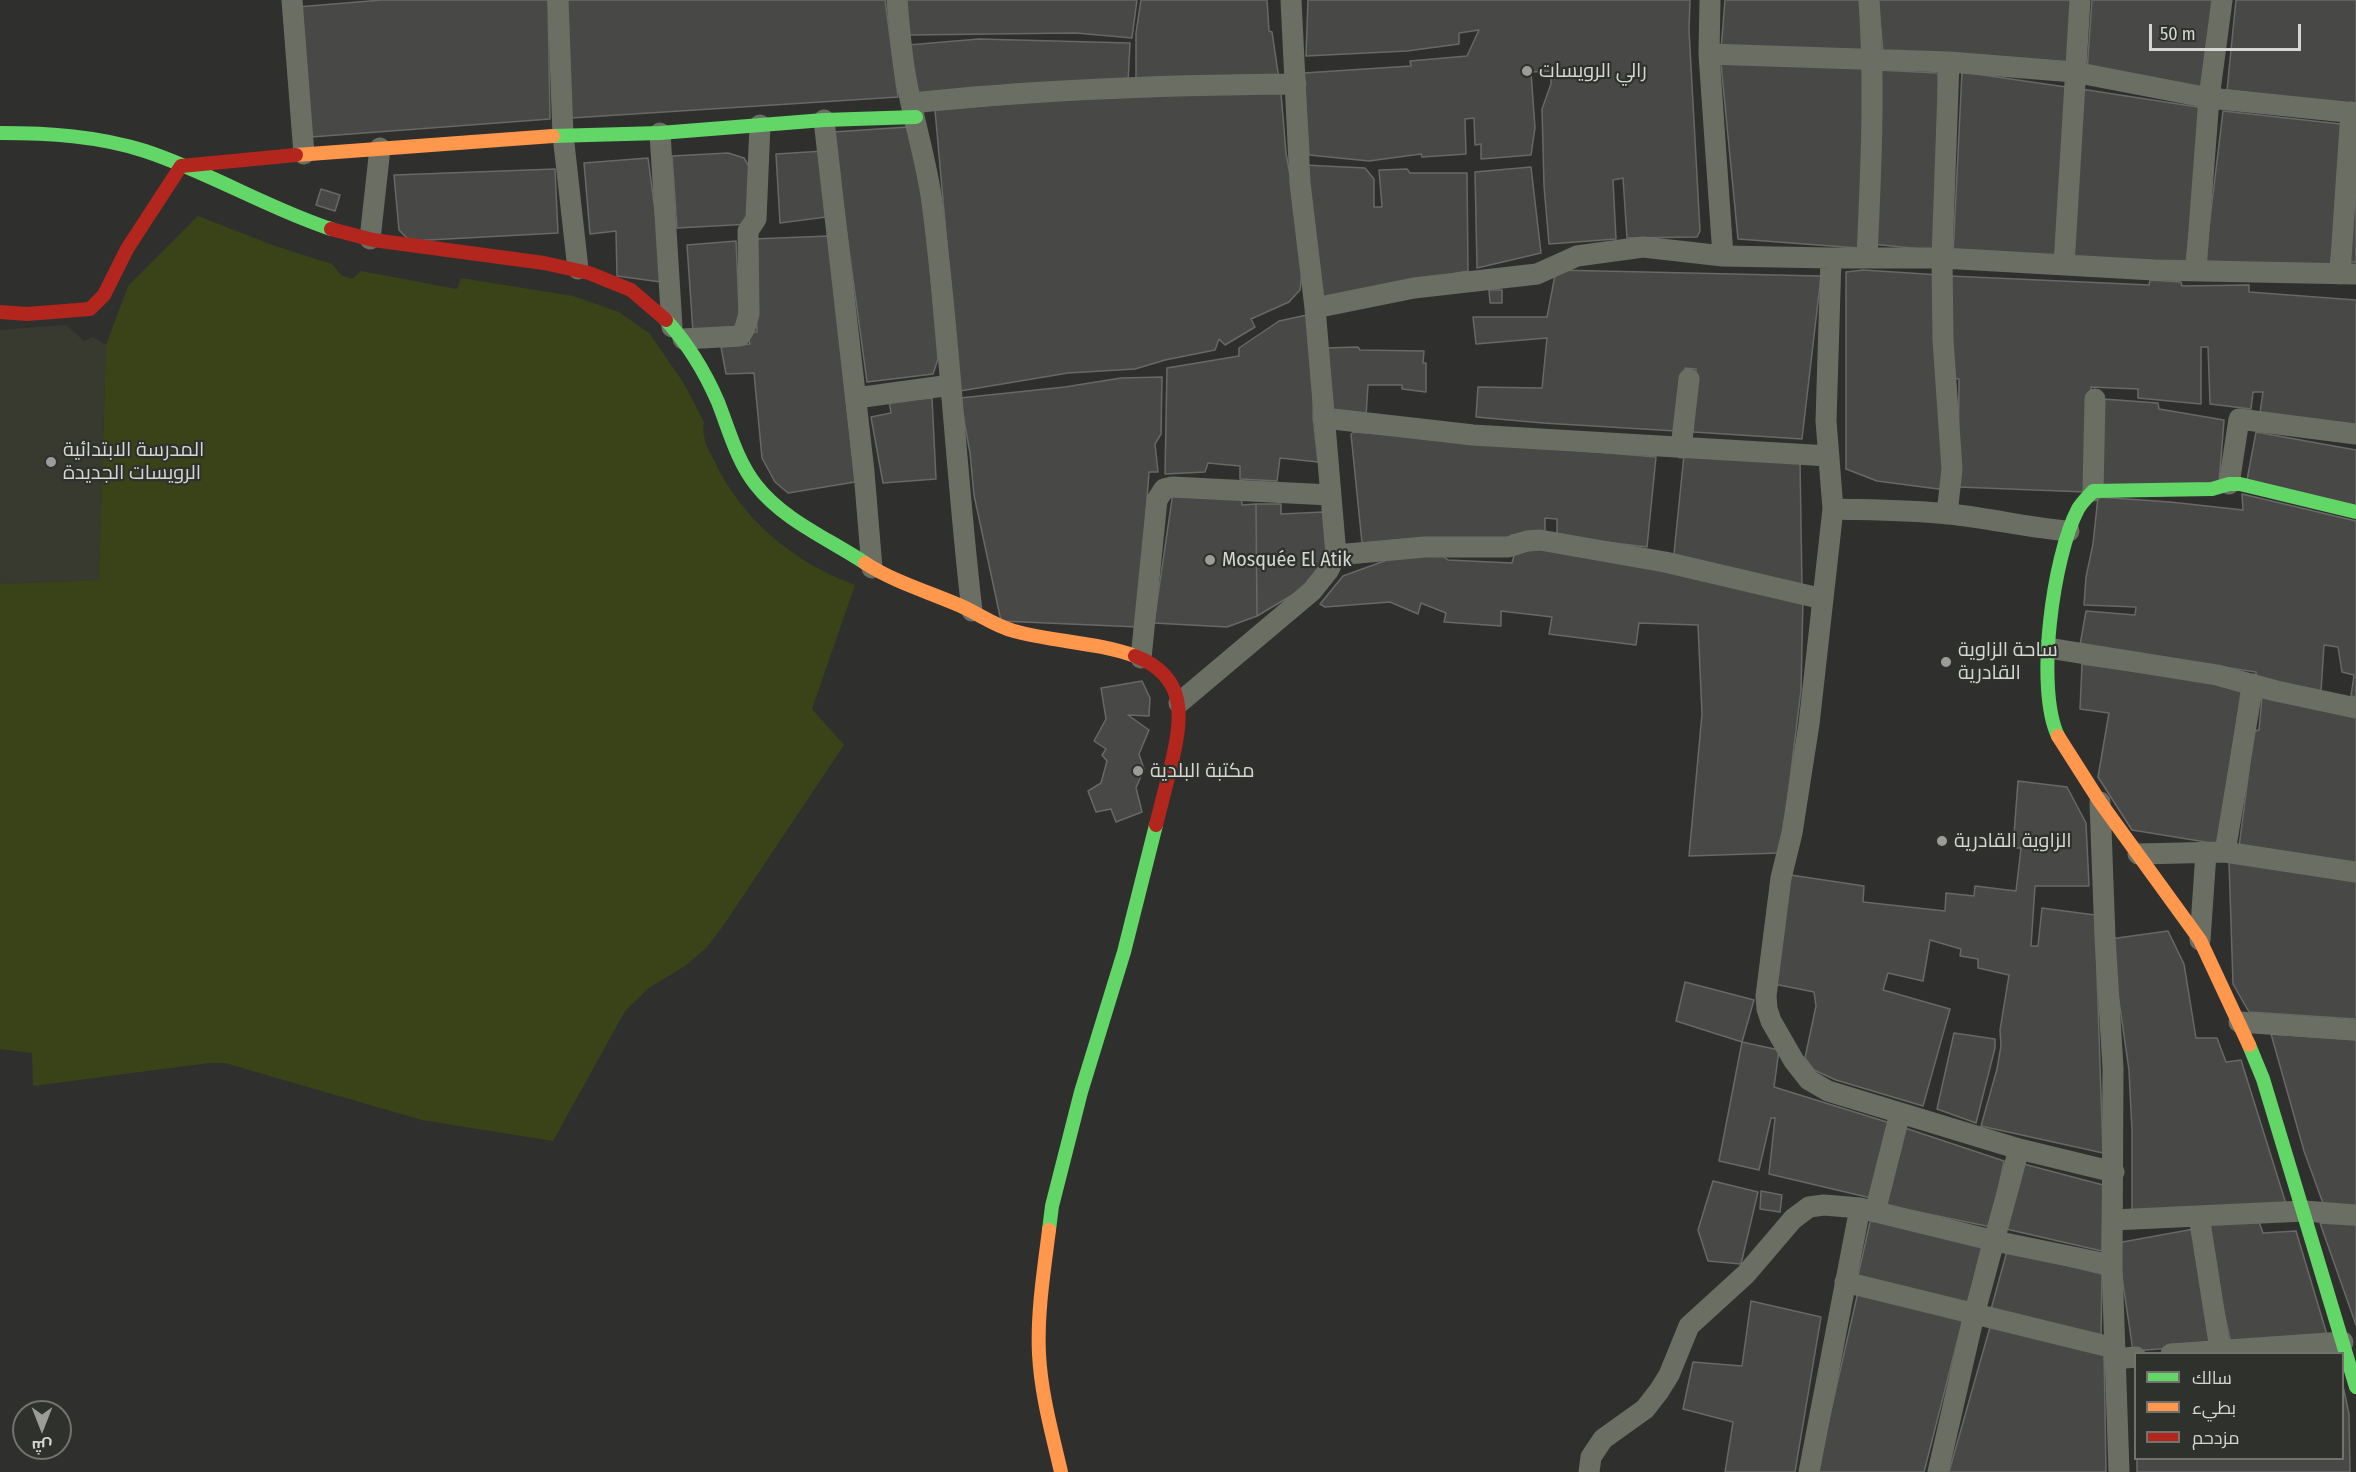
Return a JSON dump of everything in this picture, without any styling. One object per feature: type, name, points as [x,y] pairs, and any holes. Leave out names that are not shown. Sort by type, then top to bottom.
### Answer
[{"type":"street","points":[[292,0],[304,154]]},
{"type":"street","points":[[558,0],[563,135],[578,269]]},
{"type":"street","points":[[897,0],[905,74],[925,155],[932,203],[951,385],[960,513],[972,611]]},
{"type":"street","points":[[1179,703],[1312,591],[1328,572],[1336,555],[1315,308],[1300,183],[1291,0]]},
{"type":"street","points":[[1710,0],[1709,54],[1723,256]]},
{"type":"street","points":[[1867,257],[1873,138],[1873,59],[1869,0]]},
{"type":"street","points":[[2064,265],[2080,0]]},
{"type":"street","points":[[2196,270],[2209,98],[2222,0]]},
{"type":"street","points":[[1315,308],[1414,288],[1538,274],[1577,256],[1643,247],[1723,256],[1942,258],[2064,265],[2348,274],[2354,112],[2209,98],[2074,72],[1949,62],[1709,54]]},
{"type":"street","points":[[1947,514],[1952,468],[1944,364],[1942,258],[1949,62]]},
{"type":"street","points":[[181,166],[304,154],[563,135],[660,133],[760,126],[914,110],[990,94],[1187,85],[1296,84]]},
{"type":"street","points":[[824,120],[856,398],[872,568]]},
{"type":"street","points":[[678,333],[740,336],[747,323],[749,314],[748,231],[756,219],[760,126]]},
{"type":"street","points":[[0,133],[72,135],[147,152],[313,224],[370,239],[578,269],[631,290],[650,304],[678,333],[706,376],[746,470],[757,487],[773,504],[799,523],[872,568],[972,611],[1009,630],[1038,638],[1084,644],[1141,658],[1159,669],[1168,679],[1179,703],[1181,719],[1177,740],[1124,952],[1073,1119],[1052,1206],[1043,1281],[1039,1352],[1042,1386],[1061,1472]]},
{"type":"street","points":[[660,133],[678,333]]},
{"type":"street","points":[[370,239],[380,148]]},
{"type":"street","points":[[0,312],[27,314],[90,309],[104,295],[127,249],[181,166]]},
{"type":"street","points":[[1831,258],[1826,421],[1833,509],[1799,789],[1773,932],[1767,1009],[1781,1042],[1809,1080],[1828,1091],[2019,1149],[2114,1172]]},
{"type":"street","points":[[1681,448],[1689,379]]},
{"type":"street","points":[[856,398],[951,385]]},
{"type":"street","points":[[2095,399],[2093,491],[2079,507],[2069,531],[2052,604],[2048,648],[2049,706],[2054,727],[2063,746],[2100,802],[2200,940],[2239,1022],[2263,1079],[2356,1387]]},
{"type":"street","points":[[1324,418],[1473,435],[1829,456]]},
{"type":"street","points":[[2229,484],[2240,419],[2356,434]]},
{"type":"street","points":[[2093,491],[2212,489],[2229,484],[2240,484],[2356,512]]},
{"type":"street","points":[[1141,658],[1156,500],[1164,489],[1172,487],[1330,495]]},
{"type":"street","points":[[1833,509],[1947,514],[2012,522],[2037,529],[2069,531]]},
{"type":"street","points":[[1336,555],[1425,547],[1508,547],[1527,541],[1540,540],[1665,562],[1823,599]]},
{"type":"street","points":[[2048,648],[2217,675],[2356,708]]},
{"type":"street","points":[[2200,940],[2216,852],[2253,684]]},
{"type":"street","points":[[2100,802],[2113,1068],[2112,1265],[2119,1472]]},
{"type":"street","points":[[2138,854],[2216,852],[2356,872]]},
{"type":"street","points":[[2239,1022],[2356,1030]]},
{"type":"street","points":[[1809,1472],[1845,1282],[1900,1113]]},
{"type":"street","points":[[1938,1472],[1974,1315],[2019,1149]]},
{"type":"street","points":[[1589,1472],[1591,1457],[1596,1447],[1617,1428],[1645,1409],[1659,1391],[1669,1374],[1689,1326],[1746,1274],[1792,1219],[1809,1206],[1824,1204],[1868,1210],[1995,1241],[2112,1265]]},
{"type":"street","points":[[2113,1220],[2304,1211],[2356,1215]]},
{"type":"street","points":[[2199,1216],[2220,1349]]},
{"type":"street","points":[[1845,1282],[2134,1357]]},
{"type":"street","points":[[2183,1352],[2343,1342]]},
{"type":"shaded area","name":"المدرسة الابتدائية الرويسات الجديدة","points":[[66,325],[84,341],[93,337],[106,345],[99,580],[0,584],[0,330]]},
{"type":"green space","points":[[198,216],[275,246],[332,264],[341,275],[352,279],[361,271],[457,289],[461,278],[573,296],[619,312],[649,333],[683,382],[704,422],[704,437],[711,455],[725,481],[754,520],[791,551],[811,564],[855,585],[812,709],[844,745],[706,948],[685,966],[649,988],[625,1011],[553,1141],[422,1120],[225,1063],[209,1063],[33,1086],[32,1053],[0,1049],[0,584],[99,580],[106,345],[128,286]]},
{"type":"building","points":[[382,0],[548,0],[550,119],[311,137],[297,7]]},
{"type":"building","points":[[565,0],[885,0],[898,97],[571,118]]},
{"type":"building","points":[[906,0],[1137,0],[1132,38],[1076,33],[908,35]]},
{"type":"building","points":[[1141,0],[1267,0],[1269,31],[1272,32],[1279,79],[1136,81],[1136,33]]},
{"type":"building","points":[[1308,0],[1690,0],[1689,30],[1700,231],[1697,237],[1627,238],[1623,178],[1613,180],[1616,239],[1549,244],[1544,186],[1542,109],[1551,84],[1551,71],[1531,72],[1535,128],[1531,155],[1481,159],[1481,144],[1475,145],[1474,118],[1465,119],[1466,154],[1422,157],[1421,154],[1369,161],[1309,155],[1304,73],[1411,66],[1410,61],[1467,56],[1479,30],[1459,33],[1459,44],[1407,51],[1306,56]]},
{"type":"building","points":[[1725,0],[1860,0],[1863,51],[1721,50]]},
{"type":"building","points":[[1878,0],[2073,0],[2068,70],[1883,51]]},
{"type":"building","points":[[2092,0],[2221,0],[2205,89],[2087,71]]},
{"type":"building","points":[[2236,0],[2356,0],[2356,106],[2227,90]]},
{"type":"building","points":[[979,39],[1130,43],[1128,83],[915,97],[908,45]]},
{"type":"building","points":[[1721,64],[1863,66],[1863,159],[1858,248],[1738,239]]},
{"type":"building","points":[[1878,70],[1938,73],[1941,251],[1872,244]]},
{"type":"building","points":[[1962,72],[2066,87],[2057,263],[1953,255]]},
{"type":"building","points":[[2081,89],[2204,108],[2186,262],[2070,262]]},
{"type":"building","points":[[1281,93],[1286,153],[1294,197],[1302,272],[1300,290],[1289,302],[1251,319],[1255,327],[1225,345],[1219,339],[1215,350],[1165,360],[1135,369],[1068,373],[960,391],[935,110],[1125,94]]},
{"type":"building","points":[[2223,111],[2350,125],[2330,267],[2205,261]]},
{"type":"building","points":[[908,127],[925,209],[938,359],[933,374],[867,382],[833,132]]},
{"type":"building","points":[[824,151],[826,217],[780,223],[776,154]]},
{"type":"building","points":[[728,153],[744,158],[750,168],[751,224],[677,228],[672,156]]},
{"type":"building","points":[[648,158],[658,233],[661,282],[617,276],[616,231],[590,234],[584,163]]},
{"type":"building","points":[[1304,165],[1365,168],[1374,179],[1374,207],[1382,207],[1379,170],[1407,169],[1410,173],[1467,173],[1468,271],[1319,298]]},
{"type":"building","points":[[1531,167],[1541,253],[1477,268],[1475,172]]},
{"type":"building","points":[[555,169],[558,233],[410,241],[399,230],[394,175]]},
{"type":"building","points":[[2356,183],[2356,262],[2348,262]]},
{"type":"building","points":[[321,189],[340,195],[335,211],[316,205]]},
{"type":"building","points":[[829,236],[855,482],[788,493],[775,482],[762,458],[754,373],[726,374],[721,347],[750,344],[747,332],[757,332],[753,239]]},
{"type":"building","points":[[736,241],[740,331],[693,332],[687,245]]},
{"type":"building","points":[[1556,270],[1821,276],[1802,439],[1693,432],[1696,369],[1685,368],[1676,431],[1476,417],[1478,387],[1542,388],[1547,338],[1476,344],[1473,317],[1547,317]]},
{"type":"building","points":[[1863,270],[1940,275],[1946,490],[1877,481],[1846,469],[1846,272]]},
{"type":"building","points":[[1950,276],[2149,285],[2150,280],[2181,282],[2182,286],[2249,285],[2249,292],[2356,300],[2356,429],[2259,419],[2263,392],[2253,392],[2251,409],[2210,404],[2208,347],[2201,347],[2201,404],[2138,398],[2138,389],[2091,387],[2086,492],[1958,487],[1959,379],[1949,378]]},
{"type":"building","points":[[1489,290],[1502,290],[1502,303],[1490,303]]},
{"type":"building","points":[[1307,315],[1314,377],[1313,417],[1318,462],[1280,458],[1277,481],[1240,479],[1240,466],[1208,463],[1205,472],[1165,474],[1167,368],[1239,356],[1239,348],[1279,321]]},
{"type":"building","points":[[1358,347],[1360,350],[1424,351],[1426,392],[1402,389],[1402,385],[1368,385],[1366,416],[1326,413],[1324,348]]},
{"type":"building","points":[[1162,377],[1161,434],[1155,444],[1158,472],[1149,472],[1138,627],[1001,621],[974,495],[970,453],[960,398],[1065,387],[1121,378]]},
{"type":"building","points":[[932,398],[936,479],[883,483],[871,417],[891,413],[889,401]]},
{"type":"building","points":[[2103,399],[2158,403],[2159,409],[2224,420],[2219,483],[2100,487]]},
{"type":"building","points":[[1354,432],[1656,457],[1647,547],[1557,536],[1557,519],[1545,518],[1545,531],[1511,535],[1511,543],[1362,543],[1351,434]]},
{"type":"building","points":[[2256,432],[2356,450],[2356,507],[2247,480]]},
{"type":"building","points":[[1684,455],[1800,460],[1802,589],[1673,563]]},
{"type":"building","name":"Mosquée El Atik","points":[[1173,492],[1242,497],[1242,505],[1256,504],[1257,616],[1227,627],[1154,623]]},
{"type":"building","points":[[2242,494],[2356,521],[2356,697],[2351,696],[2354,675],[2342,672],[2338,647],[2324,645],[2321,691],[2256,681],[2256,672],[2080,645],[2086,611],[2135,615],[2136,607],[2084,605],[2098,497],[2243,510]]},
{"type":"building","points":[[1256,504],[1281,504],[1281,514],[1324,512],[1328,559],[1299,591],[1257,616]]},
{"type":"building","points":[[1544,549],[1663,570],[1803,599],[1801,690],[1779,853],[1689,856],[1702,714],[1698,625],[1639,623],[1636,645],[1549,634],[1552,617],[1501,611],[1501,626],[1444,622],[1446,613],[1421,603],[1418,614],[1390,602],[1325,607],[1320,604],[1343,576],[1387,560],[1440,554],[1448,560],[1512,563],[1515,552]]},
{"type":"building","points":[[2082,664],[2242,686],[2218,844],[2132,830],[2098,777],[2109,713],[2080,709]]},
{"type":"building","points":[[1142,681],[1150,698],[1149,716],[1128,715],[1149,730],[1139,754],[1144,769],[1136,788],[1142,812],[1116,822],[1111,809],[1096,812],[1088,791],[1101,783],[1107,761],[1102,755],[1106,749],[1094,741],[1106,719],[1101,688]]},
{"type":"building","points":[[2262,697],[2356,714],[2356,863],[2239,847],[2254,731],[2259,730]]},
{"type":"building","points":[[2018,781],[2067,787],[2086,823],[2089,886],[2035,886],[2031,946],[2038,946],[2042,908],[2095,915],[2103,1153],[1981,1126],[1997,1069],[2001,1046],[2000,1030],[2009,975],[1978,968],[1978,959],[1960,956],[1961,949],[1930,940],[1923,981],[1888,973],[1883,990],[1950,1009],[1923,1106],[1836,1080],[1814,1070],[1805,1058],[1816,1006],[1814,992],[1774,984],[1784,874],[1864,886],[1863,902],[1945,911],[1946,893],[1974,896],[1975,886],[2016,891],[2021,848],[2013,848]]},
{"type":"building","points":[[2229,862],[2356,878],[2356,1019],[2249,1012],[2233,984]]},
{"type":"building","points":[[2168,931],[2184,964],[2196,1038],[2217,1038],[2226,1062],[2241,1060],[2287,1207],[2132,1213],[2129,1070],[2110,939]]},
{"type":"building","points":[[1685,982],[1754,1000],[1742,1042],[1676,1021]]},
{"type":"building","points":[[1954,1033],[1995,1039],[1995,1048],[1976,1123],[1937,1109]]},
{"type":"building","points":[[2271,1034],[2356,1040],[2356,1209],[2324,1206],[2304,1151]]},
{"type":"building","points":[[1742,1042],[1779,1050],[1774,1087],[1890,1123],[1871,1198],[1769,1174],[1775,1118],[1771,1118],[1759,1170],[1719,1161]]},
{"type":"building","points":[[1899,1126],[2004,1161],[1991,1227],[1880,1204]]},
{"type":"building","points":[[2020,1163],[2103,1185],[2102,1251],[2006,1229]]},
{"type":"building","points":[[1713,1181],[1758,1192],[1741,1264],[1708,1261],[1698,1230]]},
{"type":"building","points":[[1761,1191],[1782,1195],[1780,1212],[1760,1209]]},
{"type":"building","points":[[1871,1218],[1982,1245],[1967,1308],[1857,1280]]},
{"type":"building","points":[[2258,1219],[2263,1233],[2296,1231],[2328,1338],[2231,1344],[2204,1222]]},
{"type":"building","points":[[2320,1223],[2356,1225],[2356,1325]]},
{"type":"building","points":[[2194,1229],[2211,1345],[2133,1351],[2117,1243]]},
{"type":"building","points":[[2007,1251],[2102,1274],[2101,1337],[1990,1313]]},
{"type":"building","points":[[1858,1292],[1964,1315],[1924,1472],[1817,1472]]},
{"type":"building","points":[[1751,1301],[1821,1317],[1795,1472],[1725,1472],[1733,1422],[1683,1409],[1693,1362],[1742,1366]]},
{"type":"building","points":[[1990,1327],[2104,1350],[2106,1472],[1949,1472]]},
{"type":"building","points":[[2344,1390],[2349,1414],[2350,1472],[2137,1472],[2137,1460],[2344,1460]]},
{"type":"traffic: fast","points":[[553,136],[660,133],[824,120],[916,117]]},
{"type":"traffic: fast","points":[[0,133],[73,136],[145,151],[331,229]]},
{"type":"traffic: fast","points":[[666,320],[689,349],[707,380],[739,456],[756,485],[779,509],[865,563]]},
{"type":"traffic: fast","points":[[2058,736],[2051,714],[2048,687],[2050,622],[2061,558],[2069,530],[2078,509],[2093,491],[2212,489],[2229,484],[2240,484],[2356,512]]},
{"type":"traffic: fast","points":[[1049,1230],[1052,1206],[1081,1092],[1124,952],[1156,825]]},
{"type":"traffic: fast","points":[[2249,1045],[2263,1079],[2356,1387]]},
{"type":"traffic: slow","points":[[296,155],[553,136]]},
{"type":"traffic: slow","points":[[865,563],[888,576],[961,606],[1007,629],[1135,656]]},
{"type":"traffic: slow","points":[[2058,736],[2100,802],[2200,940],[2249,1045]]},
{"type":"traffic: slow","points":[[1049,1230],[1040,1307],[1039,1354],[1044,1399],[1061,1472]]},
{"type":"traffic: jam","points":[[0,312],[27,314],[90,309],[104,295],[127,249],[181,166],[296,155]]},
{"type":"traffic: jam","points":[[331,229],[373,240],[544,263],[589,273],[631,290],[666,320]]},
{"type":"traffic: jam","points":[[1135,656],[1153,665],[1165,675],[1173,688],[1179,716],[1175,749],[1156,825]]},
{"type":"place","name":"رالي الرويسات","points":[[1527,71]]},
{"type":"place","name":"المدرسة الابتدائية الرويسات الجديدة","points":[[51,462]]},
{"type":"place","name":"Mosquée El Atik","points":[[1210,560]]},
{"type":"place","name":"ساحة الزاوية القادرية","points":[[1946,662]]},
{"type":"place","name":"مكتبة البلدية","points":[[1138,771]]},
{"type":"place","name":"الزاوية القادرية","points":[[1942,841]]}]
